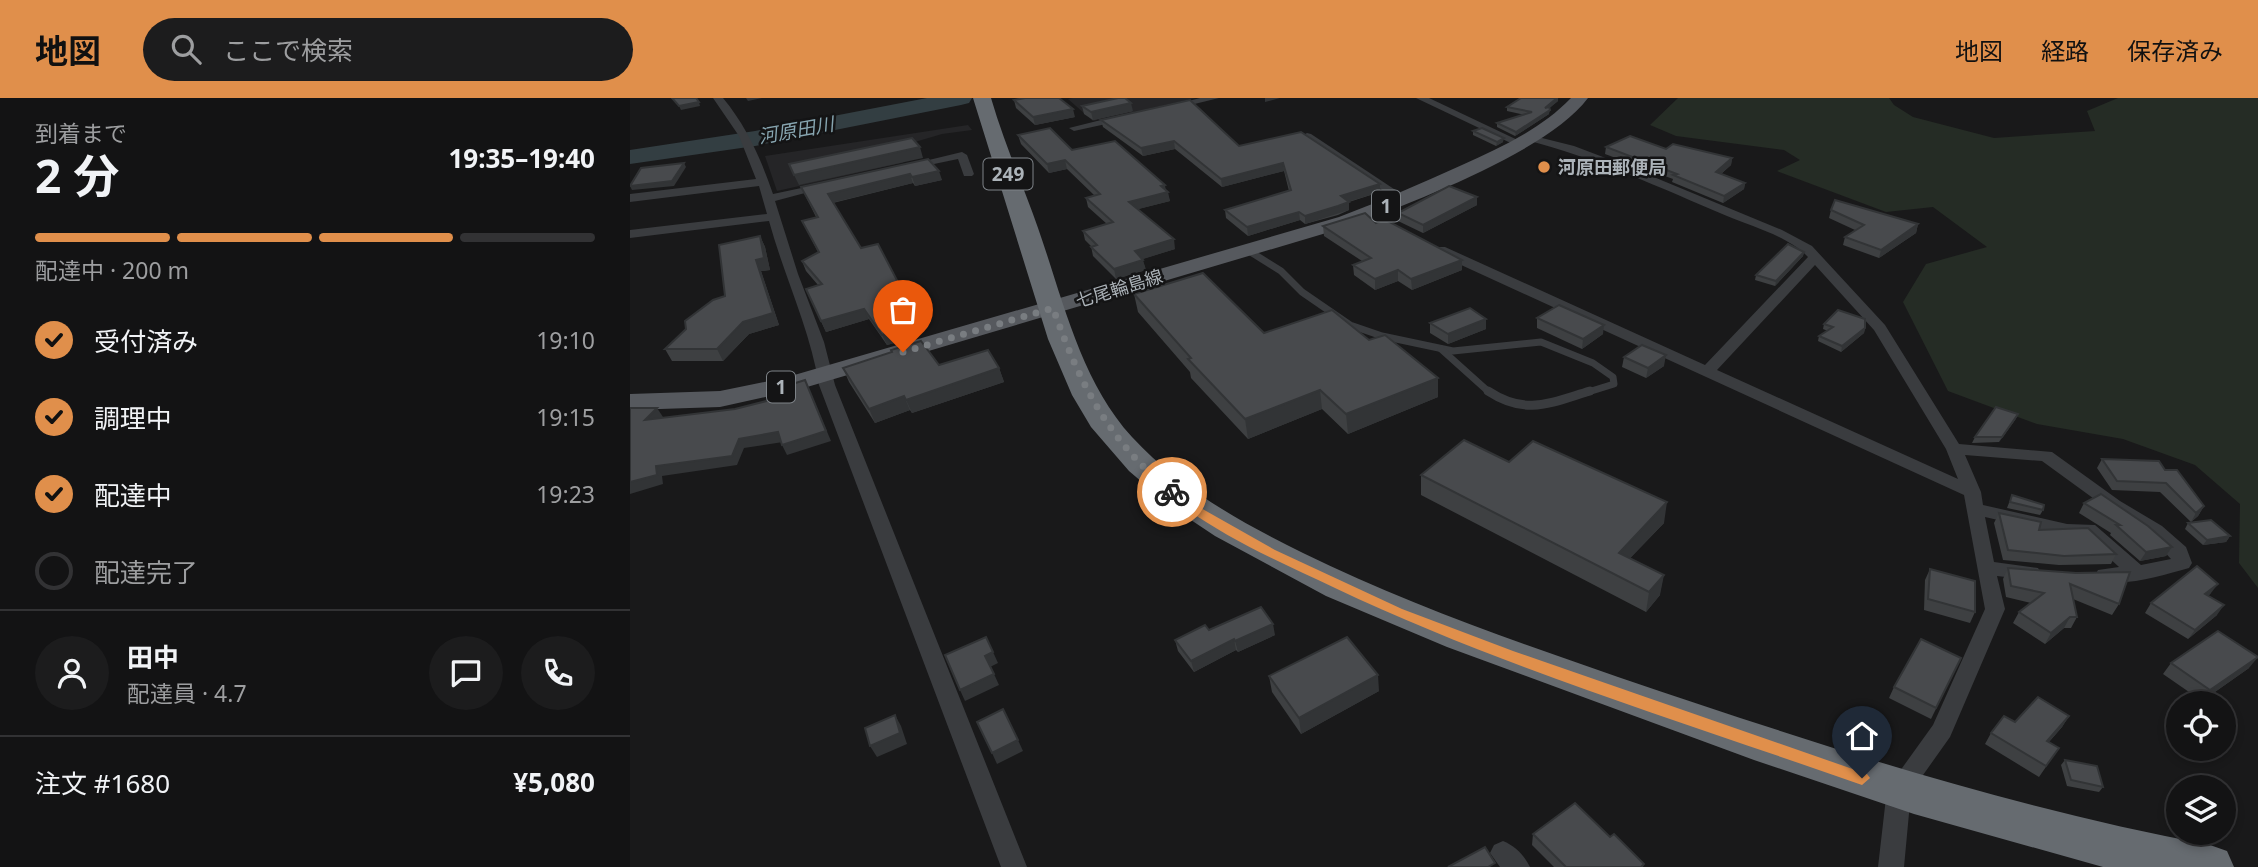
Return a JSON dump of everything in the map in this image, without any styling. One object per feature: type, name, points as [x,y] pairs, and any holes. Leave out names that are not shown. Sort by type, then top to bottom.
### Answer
[{"type":"highway","name":"249","points":[[984,105],[1053,308],[1085,390],[1118,441],[1156,480],[1195,510],[1320,578],[1439,629],[1830,769],[2001,819],[2151,857],[2210,867]]},
{"type":"main road","name":"七尾輪島線","points":[[630,402],[720,399],[757,393],[1249,251],[1403,199],[1526,141],[1572,109],[1580,98]]},
{"type":"street","points":[[718,98],[736,117],[752,153],[826,375],[827,385],[1014,867]]},
{"type":"street","points":[[1163,109],[1214,98]]},
{"type":"street","points":[[1421,98],[1526,141],[1570,148],[1628,170],[1778,233],[1816,256],[1880,328],[1954,449],[1974,501],[1995,609],[1942,730],[1899,789],[1891,867]]},
{"type":"street","points":[[1074,128],[1138,114]]},
{"type":"street","points":[[1307,135],[1403,199]]},
{"type":"street","points":[[896,169],[962,155],[968,174]]},
{"type":"street","points":[[630,198],[761,183]]},
{"type":"street","points":[[767,200],[832,184]]},
{"type":"street","points":[[1366,213],[1385,223]]},
{"type":"street","points":[[630,234],[773,217]]},
{"type":"street","points":[[1421,241],[1518,288],[1708,371],[1974,501],[2067,530],[2088,529],[2137,573]]},
{"type":"street","points":[[1708,371],[1816,256]]},
{"type":"street","points":[[1954,449],[2046,456],[2114,505],[2155,530],[2179,552],[2182,563],[2137,573],[2083,576]]},
{"type":"street","points":[[1985,568],[2045,575]]},
{"type":"lane","points":[[1249,251],[1281,271],[1302,292],[1350,325],[1382,336],[1453,351],[1541,342],[1593,363],[1613,377],[1614,384],[1521,406],[1506,402],[1484,387],[1441,349]]},
{"type":"shaded area","points":[[1196,98],[1093,121],[1068,99]]},
{"type":"shaded area","points":[[1678,98],[1889,98],[1894,105],[1913,117],[1994,138],[2095,131],[2087,111],[2118,98],[2258,98],[2258,588],[2239,563],[2240,504],[2195,465],[2123,439],[2037,424],[1948,391],[1903,302],[1926,264],[1987,247],[1933,207],[1886,212],[1777,171],[1800,160],[1784,150],[1676,136],[1650,125]]},
{"type":"shaded area","points":[[968,125],[972,130],[942,134],[915,142],[909,158],[902,163],[777,191],[765,156]]},
{"type":"building","points":[[672,98],[696,98],[699,102],[679,106]]},
{"type":"building","points":[[1059,98],[1073,109],[1033,117],[1014,100]]},
{"type":"building","points":[[1125,98],[1131,103],[1091,112],[1082,106]]},
{"type":"building","points":[[1521,98],[1557,98],[1545,108],[1549,107],[1550,110],[1516,132],[1497,123],[1532,112],[1507,107]]},
{"type":"building","points":[[1190,100],[1239,146],[1301,132],[1380,184],[1341,196],[1349,202],[1338,206],[1305,216],[1299,212],[1247,227],[1225,210],[1291,190],[1283,163],[1221,179],[1174,141],[1141,148],[1101,120]]},
{"type":"building","points":[[1050,128],[1072,150],[1115,141],[1165,185],[1161,186],[1168,192],[1129,202],[1174,239],[1135,251],[1143,260],[1114,269],[1091,247],[1097,245],[1083,231],[1113,222],[1086,198],[1100,194],[1065,160],[1047,164],[1018,135]]},
{"type":"building","points":[[1482,128],[1504,138],[1497,142],[1473,131]]},
{"type":"building","points":[[1630,136],[1666,149],[1673,144],[1732,158],[1716,172],[1745,183],[1724,196],[1673,175],[1677,174],[1606,147]]},
{"type":"building","points":[[912,138],[920,147],[794,175],[789,164]]},
{"type":"building","points":[[928,159],[939,171],[912,177],[910,174],[828,194],[861,248],[878,244],[911,307],[902,309],[909,327],[882,335],[864,309],[821,321],[806,289],[822,284],[802,261],[819,252],[802,221],[818,217],[801,187]]},
{"type":"building","points":[[684,163],[672,181],[630,186],[641,168]]},
{"type":"building","points":[[1449,186],[1477,197],[1423,225],[1398,213]]},
{"type":"building","points":[[1835,200],[1918,224],[1881,250],[1845,237],[1864,225],[1831,210]]},
{"type":"building","points":[[1365,213],[1376,223],[1384,219],[1462,260],[1411,279],[1398,270],[1375,279],[1353,265],[1371,258],[1323,226]]},
{"type":"building","points":[[760,236],[764,258],[756,260],[773,313],[743,322],[717,349],[665,349],[686,329],[685,321],[713,300],[725,296],[719,245]]},
{"type":"building","points":[[1788,244],[1804,252],[1776,281],[1756,275]]},
{"type":"building","points":[[1203,273],[1264,333],[1332,310],[1369,340],[1385,335],[1438,378],[1346,414],[1320,390],[1245,419],[1188,359],[1191,358],[1134,294]]},
{"type":"building","points":[[1559,305],[1604,325],[1583,339],[1537,318]]},
{"type":"building","points":[[1470,308],[1486,319],[1448,334],[1430,323]]},
{"type":"building","points":[[1838,310],[1865,319],[1865,328],[1842,346],[1819,336],[1833,327],[1824,324]]},
{"type":"building","points":[[921,341],[939,365],[988,350],[999,368],[906,400],[904,396],[869,409],[843,368]]},
{"type":"building","points":[[1642,345],[1666,355],[1648,368],[1624,357]]},
{"type":"building","points":[[805,380],[826,431],[782,445],[778,432],[739,439],[732,456],[656,466],[657,475],[630,482],[630,408],[657,408],[645,420],[735,409],[786,396],[783,387]]},
{"type":"building","points":[[1996,407],[2018,414],[2002,437],[1975,437]]},
{"type":"building","points":[[1464,440],[1509,462],[1533,441],[1667,502],[1619,553],[1664,575],[1649,592],[1421,475]]},
{"type":"building","points":[[2102,459],[2159,461],[2165,470],[2177,470],[2204,506],[2196,513],[2166,483],[2117,481]]},
{"type":"building","points":[[2101,494],[2148,526],[2172,547],[2146,552],[2116,525],[2120,525],[2084,503]]},
{"type":"building","points":[[2012,495],[2044,505],[2043,510],[2010,502]]},
{"type":"building","points":[[1999,513],[2041,522],[2039,530],[2088,528],[2116,554],[2064,556],[2008,550]]},
{"type":"building","points":[[2211,520],[2230,536],[2207,540],[2188,523]]},
{"type":"building","points":[[2197,566],[2218,584],[2205,594],[2224,605],[2195,630],[2151,603]]},
{"type":"building","points":[[2008,568],[2076,573],[2130,572],[2119,604],[2070,584],[2077,617],[2070,617],[2051,633],[2019,612],[2044,593],[2011,586]]},
{"type":"building","points":[[1930,569],[1975,581],[1975,612],[1928,599]]},
{"type":"building","points":[[1261,607],[1273,624],[1235,641],[1234,639],[1191,661],[1175,640],[1205,625],[1209,630]]},
{"type":"building","points":[[2218,631],[2258,657],[2210,690],[2171,663]]},
{"type":"building","points":[[986,637],[993,652],[985,656],[994,674],[960,690],[945,655]]},
{"type":"building","points":[[1347,637],[1378,675],[1299,718],[1269,676]]},
{"type":"building","points":[[1921,639],[1961,658],[1936,708],[1894,687]]},
{"type":"building","points":[[2038,697],[2069,716],[2047,741],[2059,748],[2046,766],[1991,733],[2004,716],[2015,722]]},
{"type":"building","points":[[1003,709],[1018,740],[992,753],[977,722]]},
{"type":"building","points":[[895,715],[900,733],[870,746],[865,728]]},
{"type":"building","points":[[2065,760],[2097,766],[2103,787],[2071,780]]},
{"type":"building","points":[[1575,803],[1610,837],[1614,834],[1644,864],[1641,867],[1566,867],[1533,834]]},
{"type":"building","points":[[1485,847],[1495,863],[1488,867],[1448,867]]},
{"type":"waterway","name":"河原田川","points":[[630,157],[755,138],[961,98]]},
{"type":"way so far","points":[[903,352],[1053,308],[1085,390],[1099,413],[1118,441],[1156,480],[1172,492]]},
{"type":"place","name":"河原田郵便局","points":[[1544,167]]},
{"type":"route","points":[[1172,492],[1195,510],[1271,553],[1397,612],[1508,655],[1862,778]]}]
